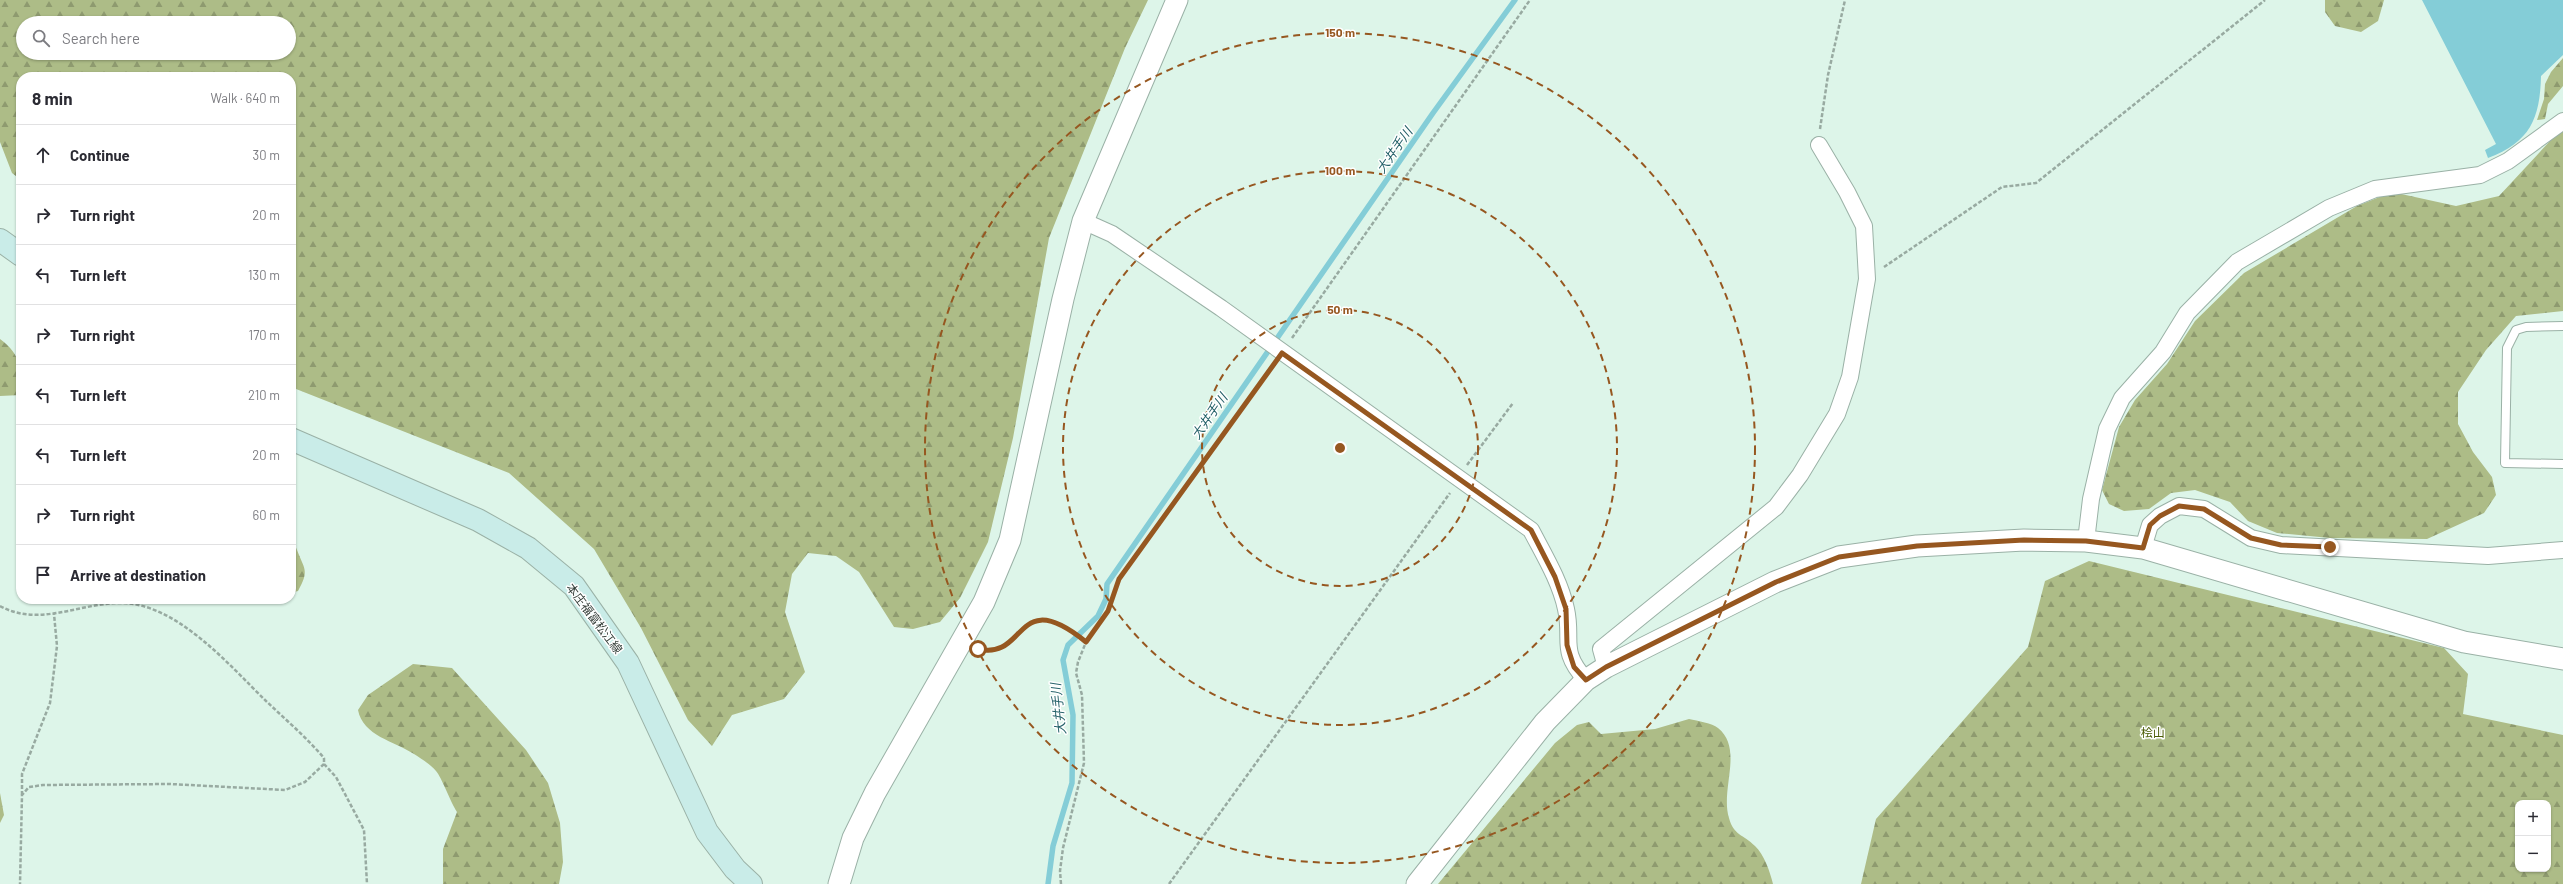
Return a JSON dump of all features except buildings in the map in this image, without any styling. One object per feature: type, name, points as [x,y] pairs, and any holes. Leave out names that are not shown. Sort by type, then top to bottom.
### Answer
[{"type":"main road","points":[[0,240],[16,251]]},
{"type":"main road","name":"本庄福富松江線","points":[[296,441],[478,520],[528,548],[574,586],[628,663],[707,832],[735,869],[751,884]]},
{"type":"street","points":[[839,884],[853,838],[875,793],[984,602],[1010,540],[1063,299],[1083,221],[1177,0]]},
{"type":"street","points":[[2086,541],[2091,499],[2107,429],[2122,398],[2163,352],[2187,313],[2237,262],[2329,208],[2375,189],[2480,175],[2508,161],[2563,121]]},
{"type":"street","points":[[1606,667],[1601,649],[1776,507],[1800,475],[1837,414],[1848,384],[1867,279],[1864,226],[1819,145]]},
{"type":"street","points":[[1083,221],[1112,234],[1276,349],[1462,474],[1531,530],[1555,577],[1566,609],[1567,645],[1574,667],[1586,680]]},
{"type":"street","points":[[2143,548],[2150,525],[2160,516],[2179,506],[2204,509],[2251,538],[2281,545],[2488,556],[2563,550]]},
{"type":"street","points":[[1416,884],[1545,722],[1586,680],[1606,667],[1776,582],[1839,557],[1924,546],[2024,540],[2086,541],[2143,548],[2464,642],[2563,659]]},
{"type":"lane","points":[[2563,326],[2526,327],[2516,330],[2507,348],[2505,463],[2563,464]]},
{"type":"path","points":[[1061,884],[1063,848],[1084,763],[1082,696],[1076,673],[1086,642],[1108,611],[1119,579],[1276,349],[1530,0]]},
{"type":"path","points":[[1819,145],[1821,109],[1845,0]]},
{"type":"path","points":[[1867,279],[2002,187],[2036,183],[2265,0]]},
{"type":"path","points":[[1169,884],[1513,403]]},
{"type":"path","points":[[0,606],[21,614],[54,614],[111,604]]},
{"type":"path","points":[[138,604],[159,612],[212,649],[324,758],[324,764],[336,777],[364,830],[367,884]]},
{"type":"path","points":[[20,884],[22,774],[50,703],[57,646],[54,614]]},
{"type":"path","points":[[978,649],[990,651],[1008,644],[1033,621],[1046,619],[1071,629],[1086,642]]},
{"type":"path","points":[[22,795],[29,787],[43,785],[170,784],[285,790],[305,782],[324,764]]},
{"type":"green space","points":[[0,0],[1148,0],[1125,48],[1049,238],[1013,438],[988,542],[960,598],[940,622],[913,629],[894,627],[859,572],[836,556],[808,553],[792,574],[785,612],[805,672],[784,699],[732,715],[712,746],[688,720],[641,628],[594,549],[509,473],[296,389],[296,72],[16,72],[16,176],[12,173],[0,142]]},
{"type":"green space","points":[[2325,0],[2384,0],[2378,21],[2361,32],[2335,26],[2325,12]]},
{"type":"green space","points":[[2563,58],[2563,86],[2548,104],[2545,119],[2537,120],[2544,99],[2545,84],[2551,72]]},
{"type":"green space","points":[[2563,127],[2563,311],[2516,316],[2486,350],[2458,392],[2458,424],[2473,452],[2492,477],[2496,495],[2484,513],[2427,539],[2330,538],[2277,533],[2248,521],[2230,502],[2195,490],[2171,493],[2149,509],[2124,511],[2109,504],[2102,490],[2119,427],[2135,400],[2167,364],[2195,321],[2244,273],[2357,206],[2392,192],[2456,206],[2499,196]]},
{"type":"green space","points":[[0,339],[13,351],[16,357],[16,395],[0,396]]},
{"type":"green space","points":[[296,546],[305,570],[302,584],[298,591],[296,592]]},
{"type":"green space","name":"桧山","points":[[2089,561],[2444,648],[2468,674],[2463,714],[2563,735],[2563,884],[1861,884],[1876,819],[2028,647],[2045,581]]},
{"type":"green space","points":[[413,664],[452,668],[526,750],[548,783],[560,823],[563,862],[559,884],[443,884],[443,849],[457,812],[436,771],[425,761],[406,749],[380,737],[373,732],[361,719],[358,710],[368,695]]},
{"type":"green space","points":[[1689,719],[1705,722],[1715,726],[1726,737],[1731,758],[1727,795],[1729,818],[1736,832],[1751,842],[1764,858],[1773,884],[1438,884],[1555,743],[1577,725],[1589,722],[1601,734],[1655,729]]},
{"type":"green space","points":[[0,793],[4,815],[0,823]]},
{"type":"water","points":[[2422,0],[2563,0],[2563,55],[2541,76],[2538,105],[2535,117],[2530,127],[2523,136],[2502,152],[2488,158],[2485,150],[2496,144]]},
{"type":"waterway","name":"大井手川","points":[[1048,884],[1053,846],[1072,783],[1073,715],[1063,660],[1068,645],[1098,616],[1106,599],[1107,584],[1433,113],[1515,0]]},
{"type":"route","points":[[978,649],[990,651],[1008,644],[1026,625],[1039,619],[1055,621],[1071,629],[1086,642],[1108,611],[1119,579],[1282,353],[1531,530],[1555,577],[1566,609],[1567,645],[1574,667],[1586,680],[1606,667],[1776,582],[1839,557],[1917,546],[2024,540],[2086,541],[2143,548],[2150,525],[2160,516],[2179,506],[2204,509],[2251,538],[2281,545],[2330,547]]}]
